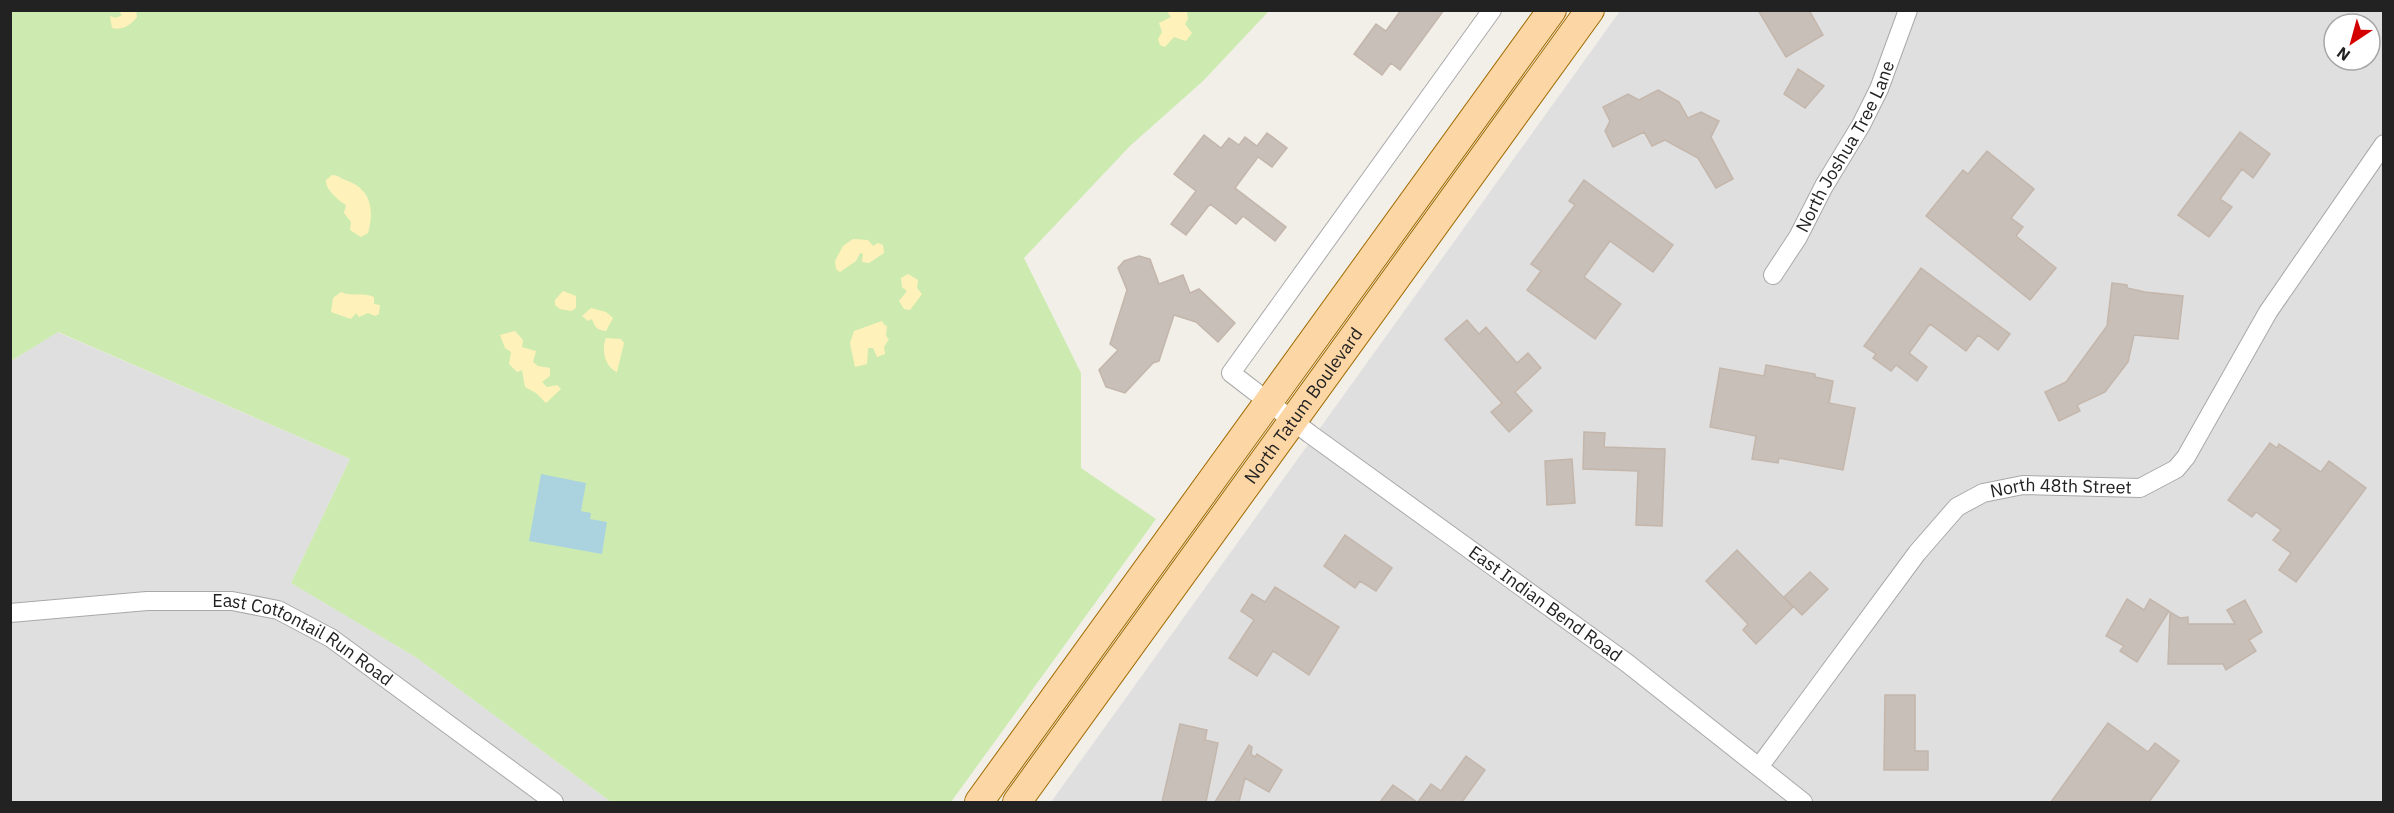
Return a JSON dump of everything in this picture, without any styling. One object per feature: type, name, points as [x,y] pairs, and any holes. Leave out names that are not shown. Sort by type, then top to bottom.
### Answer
[{"type":"main road","name":"North Tatum Boulevard","points":[[1017,802],[1552,10]]},
{"type":"main road","name":"North Tatum Boulevard","points":[[979,802],[1590,10]]},
{"type":"street","name":"North Tatum Boulevard","points":[[1281,412],[1231,374],[1492,10]]},
{"type":"street","name":"North Joshua Tree Lane","points":[[1773,275],[1798,237],[1824,186],[1861,125],[1879,89],[1908,10]]},
{"type":"street","name":"North 48th Street","points":[[1759,767],[1917,553],[1939,525],[1968,499],[1999,488],[2023,485],[2140,488],[2176,469],[2186,457],[2268,312],[2384,144]]},
{"type":"street","name":"East Indian Bend Road","points":[[1281,412],[1627,663],[1803,802]]},
{"type":"street","name":"East Cottontail Run Road","points":[[10,613],[147,601],[232,601],[278,610],[331,638],[554,802]]},
{"type":"shaded area","points":[[1620,11],[2383,11],[2383,802],[1051,802]]},
{"type":"shaded area","points":[[57,332],[350,459],[291,583],[417,658],[611,802],[11,802],[11,361]]},
{"type":"green space","points":[[11,11],[1269,11],[1203,81],[1130,146],[1024,258],[1081,373],[1081,468],[1156,519],[951,802],[611,802],[417,658],[291,583],[350,459],[58,332],[11,361]]},
{"type":"sand","points":[[119,11],[136,11],[137,17],[126,27],[112,28],[110,16],[116,18],[122,15]]},
{"type":"sand","points":[[1167,11],[1187,11],[1188,19],[1185,24],[1192,33],[1186,41],[1174,37],[1165,47],[1160,45],[1158,39],[1162,32],[1159,23],[1171,17]]},
{"type":"sand","points":[[332,175],[360,188],[368,200],[370,224],[368,233],[361,237],[350,230],[351,222],[344,213],[346,205],[336,198],[326,183]]},
{"type":"sand","points":[[853,239],[868,240],[873,246],[878,243],[883,245],[884,253],[869,263],[862,262],[863,254],[860,253],[856,261],[840,272],[836,269],[835,261],[843,246]]},
{"type":"sand","points":[[908,274],[918,280],[917,288],[922,294],[910,310],[904,309],[899,301],[907,291],[902,287],[901,278]]},
{"type":"sand","points":[[563,291],[576,296],[576,308],[571,311],[560,309],[555,305],[555,300]]},
{"type":"sand","points":[[341,292],[374,297],[374,304],[380,305],[379,314],[375,316],[368,313],[359,317],[356,313],[351,319],[331,312],[333,298]]},
{"type":"sand","points":[[591,308],[606,312],[613,318],[606,331],[596,328],[592,319],[588,321],[582,316]]},
{"type":"sand","points":[[882,321],[885,326],[887,325],[886,336],[889,339],[884,347],[885,354],[877,357],[873,348],[868,348],[867,364],[855,367],[850,343],[854,331]]},
{"type":"sand","points":[[515,331],[523,340],[522,347],[536,351],[533,362],[538,366],[550,368],[550,376],[542,382],[547,387],[557,385],[561,389],[546,403],[536,393],[525,387],[522,370],[517,372],[509,364],[511,352],[505,348],[500,335]]},
{"type":"sand","points":[[606,338],[621,339],[624,343],[617,372],[605,358]]},
{"type":"water","points":[[541,474],[586,483],[581,511],[591,513],[590,519],[607,522],[602,554],[529,541]]},
{"type":"building","points":[[1401,10],[1444,10],[1400,70],[1391,63],[1382,75],[1354,54],[1376,24],[1386,31]]},
{"type":"building","points":[[1758,10],[1809,10],[1823,35],[1786,57]]},
{"type":"building","points":[[1798,69],[1824,86],[1805,108],[1784,94]]},
{"type":"building","points":[[1658,90],[1679,102],[1688,118],[1701,112],[1719,121],[1711,137],[1733,179],[1716,188],[1698,158],[1665,140],[1652,146],[1644,132],[1613,147],[1605,131],[1610,121],[1603,107],[1628,94],[1639,100]]},
{"type":"building","points":[[2240,132],[2270,154],[2253,178],[2242,169],[2220,199],[2232,207],[2209,237],[2178,215]]},
{"type":"building","points":[[1267,133],[1287,148],[1272,167],[1258,157],[1235,188],[1286,227],[1275,241],[1243,216],[1236,224],[1210,204],[1186,235],[1171,224],[1196,191],[1174,174],[1204,135],[1221,148],[1229,138],[1239,145],[1245,137],[1257,146]]},
{"type":"building","points":[[1987,151],[2034,189],[2011,218],[2023,227],[2016,236],[2056,268],[2030,300],[1926,216],[1963,170],[1968,174]]},
{"type":"building","points":[[1584,180],[1673,245],[1653,272],[1610,241],[1584,277],[1621,304],[1595,339],[1527,290],[1541,271],[1531,264],[1575,205],[1569,201]]},
{"type":"building","points":[[1139,256],[1150,259],[1159,284],[1183,275],[1190,293],[1199,289],[1235,323],[1218,342],[1196,322],[1174,315],[1159,361],[1153,363],[1125,393],[1106,387],[1099,370],[1118,350],[1110,344],[1127,290],[1118,268],[1124,261]]},
{"type":"building","points":[[1921,268],[2010,334],[1998,350],[1978,335],[1966,351],[1930,324],[1909,353],[1927,367],[1917,381],[1896,365],[1891,371],[1873,358],[1876,354],[1864,346]]},
{"type":"building","points":[[2112,283],[2127,285],[2127,288],[2145,292],[2183,296],[2178,339],[2134,335],[2128,362],[2105,392],[2077,405],[2080,411],[2059,421],[2045,392],[2066,382],[2107,326]]},
{"type":"building","points":[[1467,320],[1479,334],[1486,327],[1517,363],[1528,353],[1541,368],[1515,392],[1532,411],[1509,432],[1491,412],[1502,403],[1445,339]]},
{"type":"building","points":[[1766,365],[1815,374],[1815,377],[1833,381],[1829,403],[1855,408],[1843,470],[1779,458],[1778,463],[1752,459],[1756,436],[1710,427],[1720,368],[1764,376]]},
{"type":"building","points":[[1584,432],[1605,433],[1604,447],[1665,449],[1662,526],[1636,525],[1638,471],[1583,469]]},
{"type":"building","points":[[2270,443],[2277,448],[2279,444],[2321,472],[2329,461],[2366,488],[2296,582],[2279,570],[2291,553],[2273,540],[2281,530],[2256,512],[2252,517],[2228,500]]},
{"type":"building","points":[[1572,459],[1575,503],[1547,505],[1545,461]]},
{"type":"building","points":[[1345,535],[1392,568],[1376,591],[1360,581],[1355,588],[1324,566]]},
{"type":"building","points":[[1737,550],[1793,607],[1756,644],[1743,630],[1748,624],[1706,581]]},
{"type":"building","points":[[1810,572],[1828,589],[1802,615],[1784,597]]},
{"type":"building","points":[[1275,587],[1339,627],[1309,675],[1273,651],[1257,676],[1229,658],[1254,620],[1241,611],[1252,594],[1265,602]]},
{"type":"building","points":[[2127,599],[2144,610],[2150,599],[2169,611],[2137,662],[2120,651],[2124,646],[2106,636]]},
{"type":"building","points":[[2245,600],[2262,632],[2249,640],[2256,651],[2226,670],[2223,664],[2168,664],[2170,612],[2180,618],[2188,617],[2188,624],[2235,624],[2227,610]]},
{"type":"building","points":[[1885,695],[1915,695],[1915,751],[1928,751],[1928,770],[1884,770]]},
{"type":"building","points":[[2108,723],[2148,752],[2155,743],[2179,761],[2149,802],[2051,802]]},
{"type":"building","points":[[1180,724],[1207,730],[1205,740],[1218,743],[1206,802],[1162,802]]},
{"type":"building","points":[[1249,745],[1252,747],[1251,754],[1255,757],[1257,754],[1282,770],[1269,792],[1245,778],[1239,802],[1215,802]]},
{"type":"building","points":[[1466,756],[1485,770],[1462,802],[1418,802],[1431,784],[1441,791]]},
{"type":"building","points":[[1393,785],[1417,802],[1380,802]]}]
